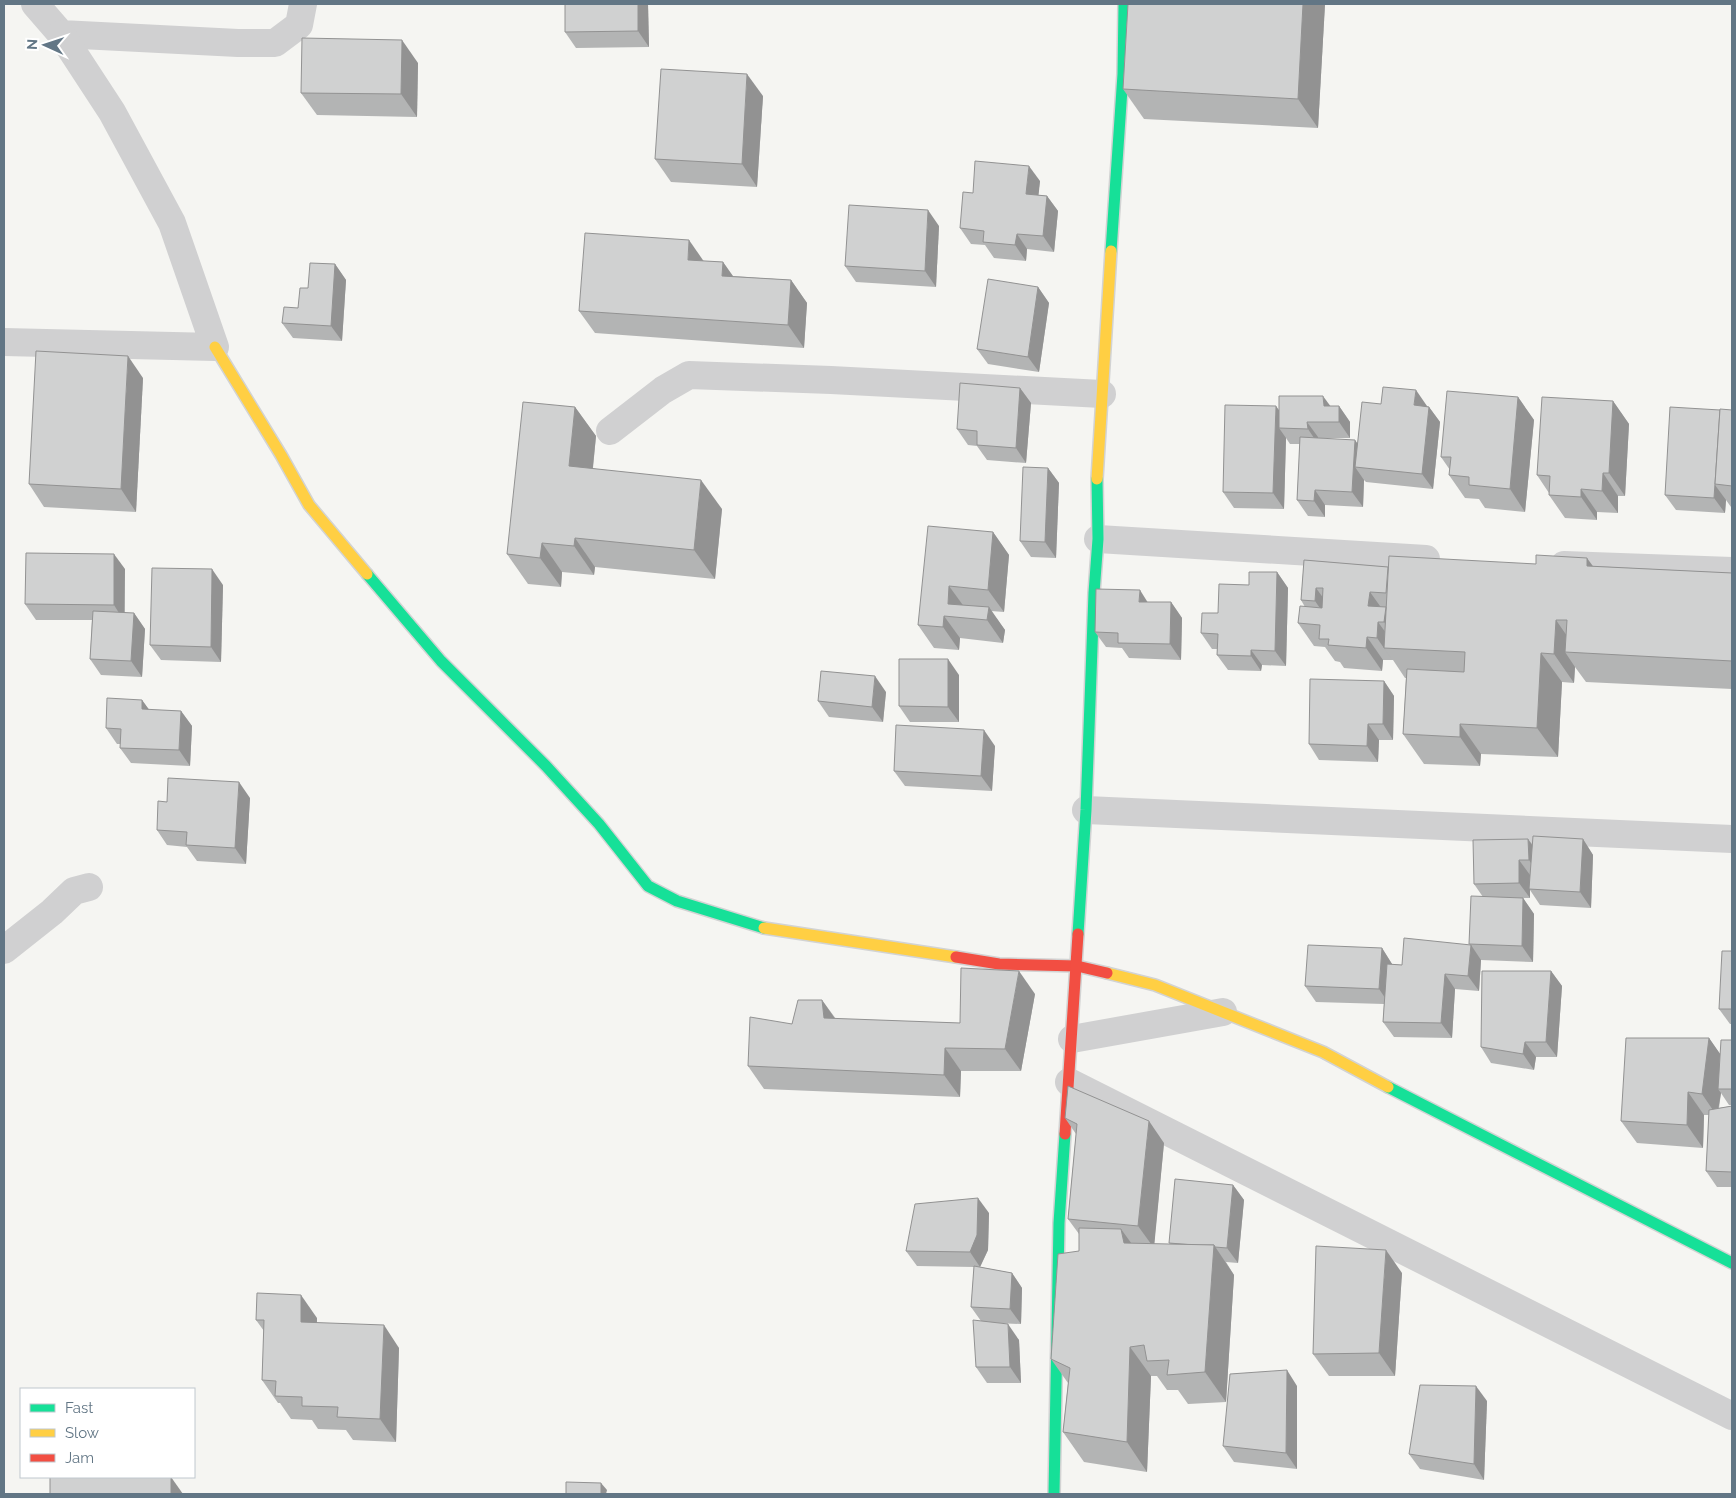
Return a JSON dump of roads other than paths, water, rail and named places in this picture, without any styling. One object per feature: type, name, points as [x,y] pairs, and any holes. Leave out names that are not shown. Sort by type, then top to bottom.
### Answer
[{"type":"street","points":[[35,4],[61,34],[112,112],[172,223],[215,347],[281,455],[309,505],[441,661],[546,766],[599,824],[648,886],[677,901],[766,928],[998,964],[1077,966],[1155,985],[1324,1052],[1432,1111],[1732,1263]]},
{"type":"street","points":[[61,34],[238,44],[275,43],[299,24],[303,4]]},
{"type":"street","points":[[1054,1494],[1060,1223],[1086,810],[1094,592],[1098,539],[1097,472],[1123,74],[1124,4]]},
{"type":"street","points":[[4,342],[215,347]]},
{"type":"street","points":[[610,431],[663,390],[689,375],[831,380],[1102,394]]},
{"type":"street","points":[[1098,539],[1448,560]]},
{"type":"street","points":[[1536,564],[1732,571]]},
{"type":"street","points":[[1086,810],[1732,839]]},
{"type":"street","points":[[4,950],[52,912],[74,891],[89,887]]},
{"type":"street","points":[[1072,1039],[1223,1012]]},
{"type":"street","points":[[1069,1082],[1732,1416]]}]
